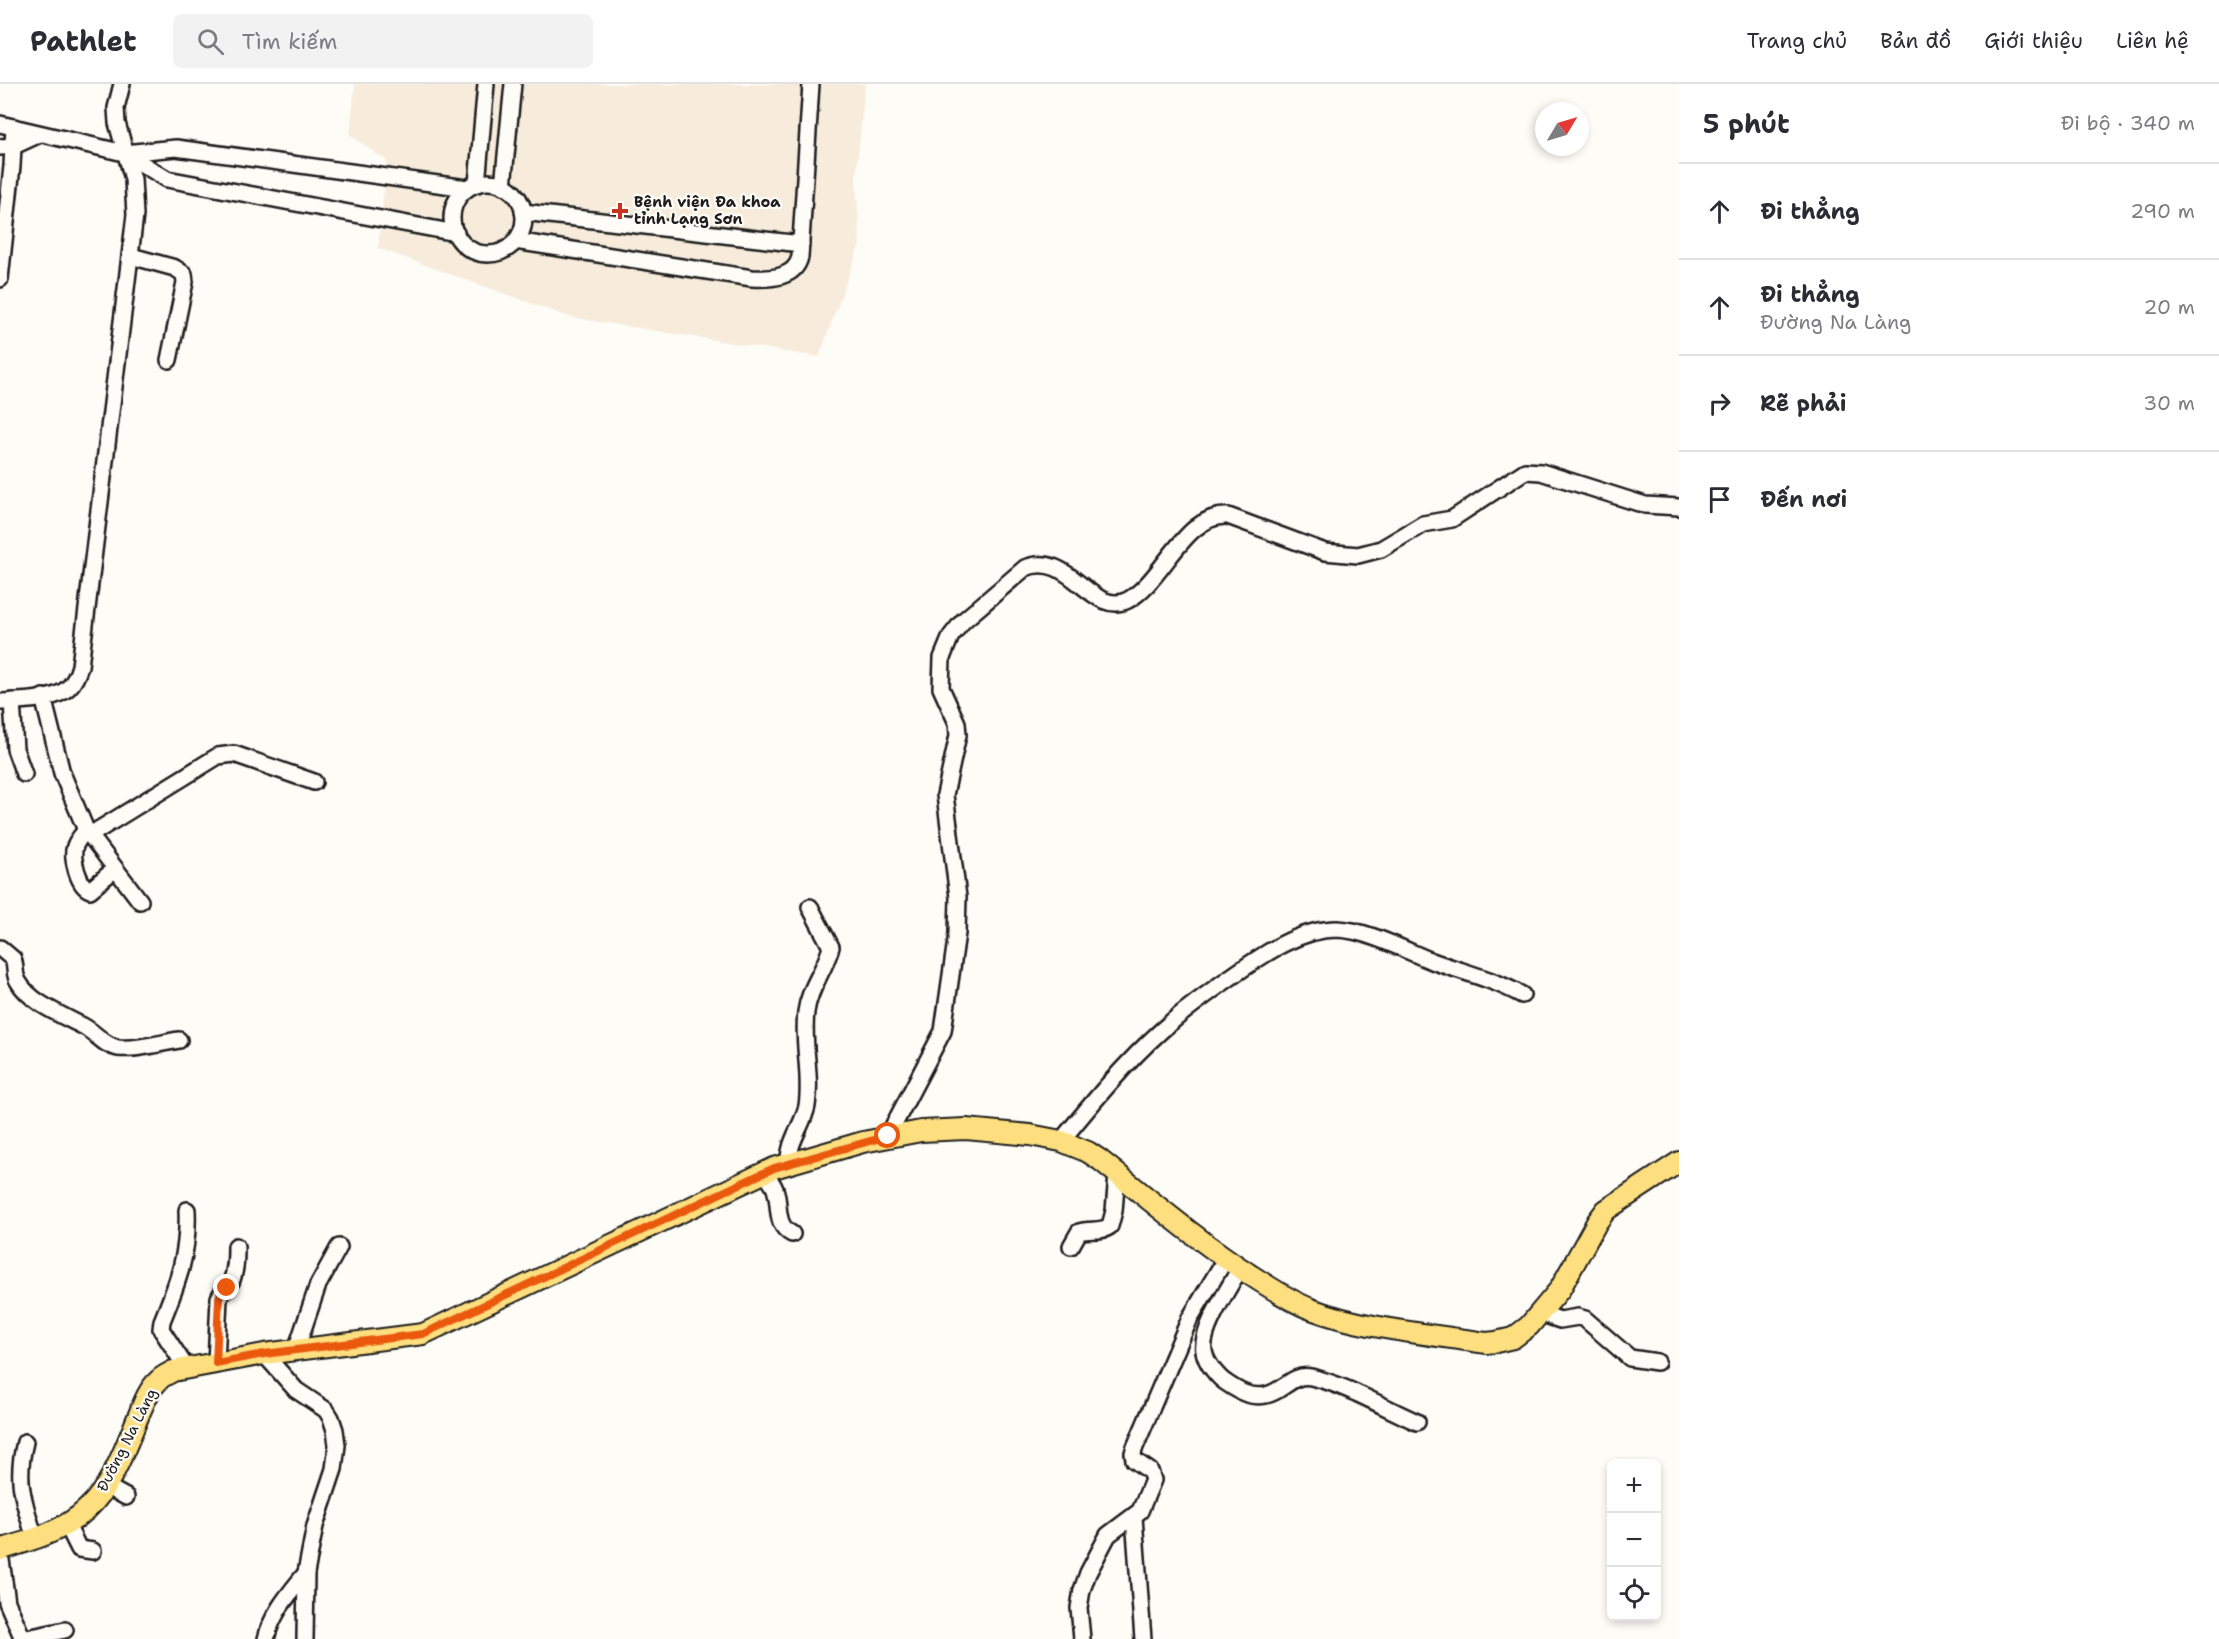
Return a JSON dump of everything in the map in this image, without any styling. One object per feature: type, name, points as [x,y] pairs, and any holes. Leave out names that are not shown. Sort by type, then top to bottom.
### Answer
[{"type":"main road","name":"Đường Na Làng","points":[[0,1551],[67,1525],[87,1510],[106,1486],[153,1386],[165,1375],[264,1354],[423,1334],[789,1162],[888,1136],[921,1131],[966,1129],[1030,1135],[1061,1141],[1089,1152],[1169,1217],[1285,1297],[1324,1314],[1383,1327],[1474,1341],[1496,1342],[1521,1334],[1560,1289],[1606,1210],[1679,1162]]},
{"type":"street","points":[[24,774],[15,749],[6,702],[56,694],[68,688],[80,666],[136,201],[133,179],[117,123],[116,108],[122,84]]},
{"type":"street","points":[[0,279],[7,126],[124,153],[176,148],[472,186],[495,183],[503,186],[516,197],[523,212],[523,223],[515,241],[498,252],[488,254],[469,248],[456,233],[452,214],[455,204],[472,186],[486,84]]},
{"type":"street","points":[[503,186],[513,84]]},
{"type":"street","points":[[515,241],[631,261],[762,279],[795,269],[800,257],[811,84]]},
{"type":"street","points":[[7,146],[38,135]]},
{"type":"street","points":[[124,153],[166,179],[456,233]]},
{"type":"street","points":[[523,212],[801,244]]},
{"type":"street","points":[[131,256],[175,268],[184,274],[182,301],[169,360]]},
{"type":"street","points":[[888,1136],[943,1031],[957,933],[958,897],[945,795],[958,735],[957,723],[941,687],[942,658],[951,636],[963,621],[1025,568],[1033,564],[1052,565],[1106,602],[1117,603],[1129,599],[1140,590],[1200,523],[1217,515],[1228,516],[1325,552],[1358,555],[1381,549],[1423,524],[1452,519],[1525,471],[1541,472],[1645,505],[1679,507]]},
{"type":"street","points":[[43,697],[62,773],[88,833],[140,901]]},
{"type":"street","points":[[115,869],[96,887],[90,890],[85,888],[81,883],[74,853],[75,846],[88,833],[218,756],[226,753],[234,754],[314,782]]},
{"type":"street","points":[[789,1162],[790,1146],[802,1124],[809,1094],[805,1030],[807,1005],[831,947],[810,907]]},
{"type":"street","points":[[1061,1141],[1118,1074],[1175,1018],[1246,966],[1300,936],[1336,929],[1347,930],[1485,977],[1522,994]]},
{"type":"street","points":[[0,948],[13,958],[16,980],[40,1002],[110,1045],[117,1048],[129,1048],[179,1040]]},
{"type":"street","points":[[764,1173],[774,1186],[777,1210],[783,1226],[792,1234]]},
{"type":"street","points":[[1071,1246],[1079,1232],[1085,1229],[1105,1230],[1110,1226],[1113,1220],[1117,1174]]},
{"type":"street","points":[[187,1210],[188,1238],[184,1262],[161,1329],[187,1369]]},
{"type":"street","points":[[216,1363],[219,1298],[221,1292],[231,1283],[237,1246]]},
{"type":"street","points":[[296,1350],[318,1285],[339,1246]]},
{"type":"street","points":[[1233,1263],[1205,1337],[1204,1351],[1212,1368],[1222,1380],[1253,1397],[1269,1395],[1296,1377],[1309,1377],[1335,1385],[1417,1422]]},
{"type":"street","points":[[1082,1639],[1079,1608],[1088,1574],[1108,1535],[1140,1511],[1153,1480],[1150,1471],[1134,1460],[1135,1447],[1190,1318],[1233,1263]]},
{"type":"street","points":[[1540,1313],[1560,1320],[1578,1317],[1585,1319],[1630,1358],[1657,1362]]},
{"type":"street","points":[[264,1354],[296,1390],[326,1410],[335,1430],[337,1444],[334,1469],[315,1526],[306,1573],[305,1639]]},
{"type":"street","points":[[25,1442],[20,1482],[35,1539]]},
{"type":"street","points":[[106,1486],[126,1497]]},
{"type":"street","points":[[1134,1516],[1143,1639]]},
{"type":"street","points":[[67,1525],[79,1549],[93,1551]]},
{"type":"street","points":[[0,1551],[7,1602],[22,1639],[65,1630]]},
{"type":"street","points":[[266,1639],[277,1610],[306,1573]]},
{"type":"shaded area","name":"Bệnh viện Đa khoa tỉnh Lạng Sơn","points":[[355,84],[865,84],[856,178],[860,244],[819,357],[569,317],[378,248],[387,161],[350,135]]},
{"type":"place","name":"Bệnh viện Đa khoa tỉnh Lạng Sơn","points":[[620,211]]},
{"type":"route","points":[[227,1288],[221,1292],[219,1298],[216,1363],[264,1354],[423,1334],[774,1168],[888,1136]]}]
